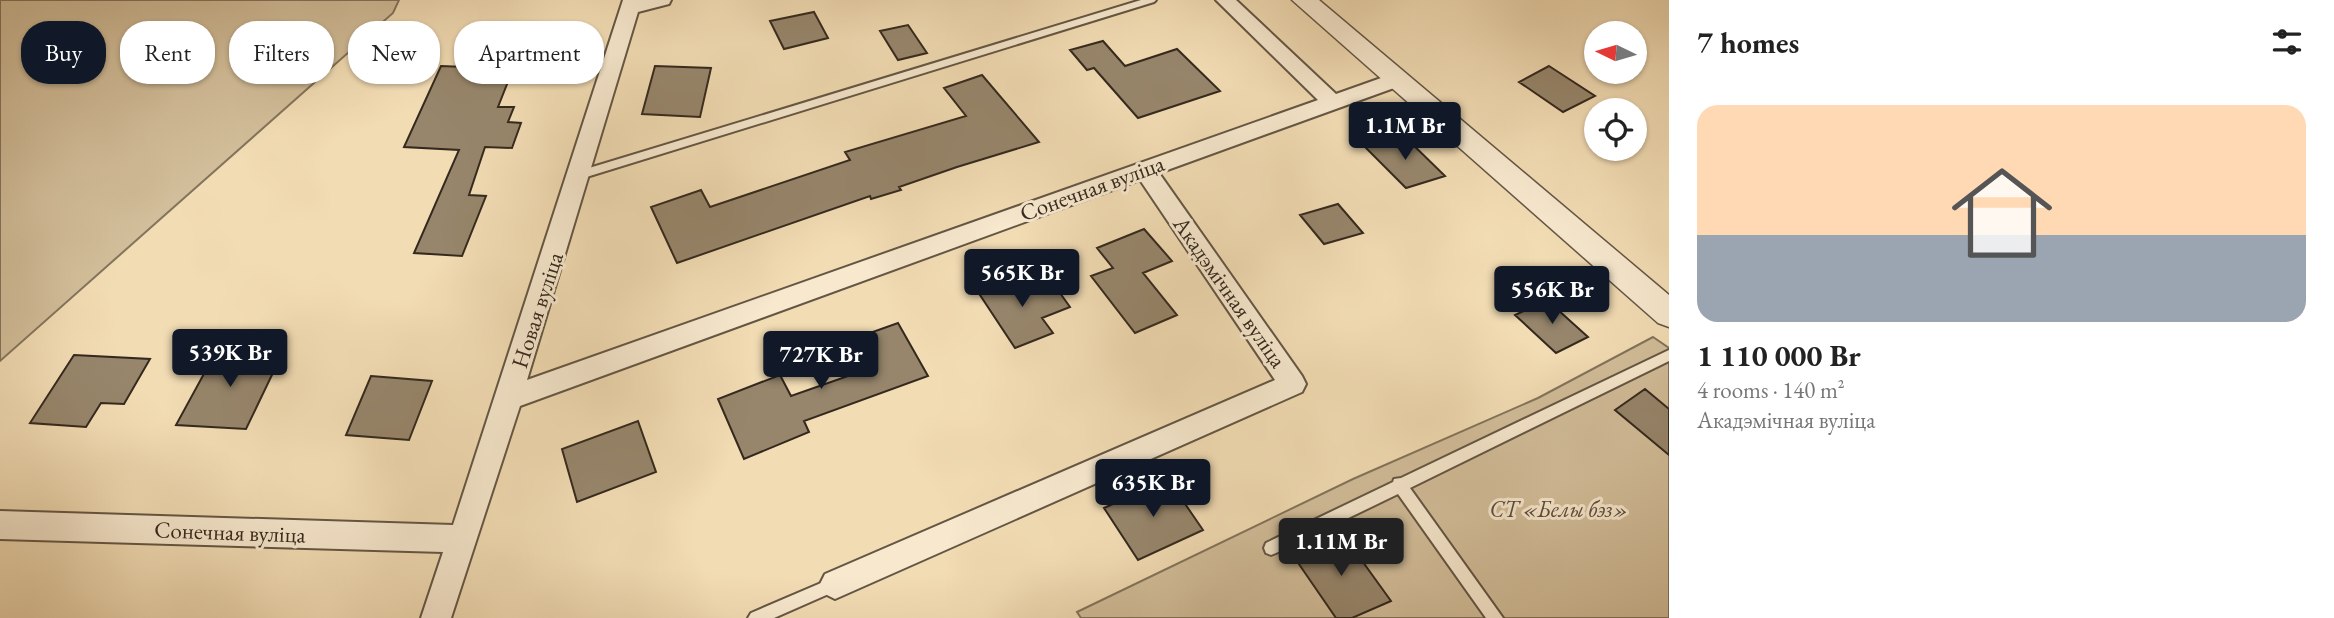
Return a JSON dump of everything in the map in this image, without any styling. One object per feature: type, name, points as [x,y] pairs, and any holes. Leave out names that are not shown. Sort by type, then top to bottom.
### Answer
[{"type":"street","points":[[631,4],[662,0]]},
{"type":"street","points":[[1225,0],[1331,101]]},
{"type":"street","points":[[1304,0],[1669,314]]},
{"type":"street","name":"Новая вуліца","points":[[436,618],[580,175],[631,4]]},
{"type":"street","name":"Сонечная вуліца","points":[[509,398],[1398,79]]},
{"type":"street","name":"Акадэмічная вуліца","points":[[835,584],[1293,384],[1144,169]]},
{"type":"street","name":"Сонечная вуліца","points":[[0,525],[460,539]]},
{"type":"lane","points":[[580,175],[1151,0]]},
{"type":"lane","points":[[1271,548],[1669,355]]},
{"type":"lane","points":[[1399,484],[1495,618]]},
{"type":"lane","points":[[756,618],[835,584]]},
{"type":"green space","points":[[0,0],[399,0],[393,13],[384,21],[348,21],[348,53],[334,65],[334,21],[229,21],[229,84],[313,84],[0,361]]},
{"type":"green space","name":"СТ «Белы бэз»","points":[[1653,337],[1669,348],[1669,618],[1081,618],[1077,612],[1353,479],[1538,398]]},
{"type":"building","points":[[814,12],[828,38],[784,49],[770,21]]},
{"type":"building","points":[[908,25],[927,53],[898,60],[880,31]]},
{"type":"building","points":[[1103,41],[1125,66],[1177,49],[1220,91],[1138,118],[1094,68],[1087,70],[1070,50]]},
{"type":"building","points":[[655,66],[711,68],[700,117],[642,114]]},
{"type":"building","points":[[1549,66],[1595,96],[1584,98],[1584,102],[1563,112],[1519,82]]},
{"type":"building","points":[[454,67],[454,84],[507,84],[498,107],[514,107],[508,122],[521,123],[512,148],[485,147],[469,195],[486,196],[462,256],[414,253],[459,150],[404,147],[433,84],[440,84],[440,68]]},
{"type":"building","points":[[982,75],[1039,142],[899,187],[901,190],[871,199],[870,196],[677,263],[651,207],[701,190],[710,207],[850,160],[845,152],[966,116],[944,88]]},
{"type":"building","points":[[1403,135],[1445,176],[1406,188],[1365,147]]},
{"type":"building","points":[[1338,204],[1363,233],[1324,244],[1300,215]]},
{"type":"building","points":[[1144,229],[1172,261],[1143,273],[1177,315],[1135,333],[1091,276],[1113,268],[1097,248]]},
{"type":"building","points":[[1012,275],[1024,293],[1052,282],[1070,307],[1042,318],[1053,333],[1015,348],[976,289]]},
{"type":"building","points":[[1547,300],[1588,337],[1556,353],[1515,315]]},
{"type":"building","points":[[898,323],[928,376],[804,421],[809,432],[744,459],[718,399],[780,375],[791,396],[851,375],[836,345]]},
{"type":"building","points":[[218,348],[283,352],[246,429],[176,425]]},
{"type":"building","points":[[74,355],[150,359],[124,404],[101,403],[86,427],[30,423]]},
{"type":"building","points":[[371,376],[432,381],[409,440],[346,435]]},
{"type":"building","points":[[1645,389],[1669,409],[1669,455],[1615,410]]},
{"type":"building","points":[[638,421],[656,472],[577,502],[562,449]]},
{"type":"building","points":[[1168,479],[1203,530],[1138,560],[1104,508]]},
{"type":"building","points":[[1342,533],[1391,601],[1352,618],[1336,618],[1292,554]]}]
